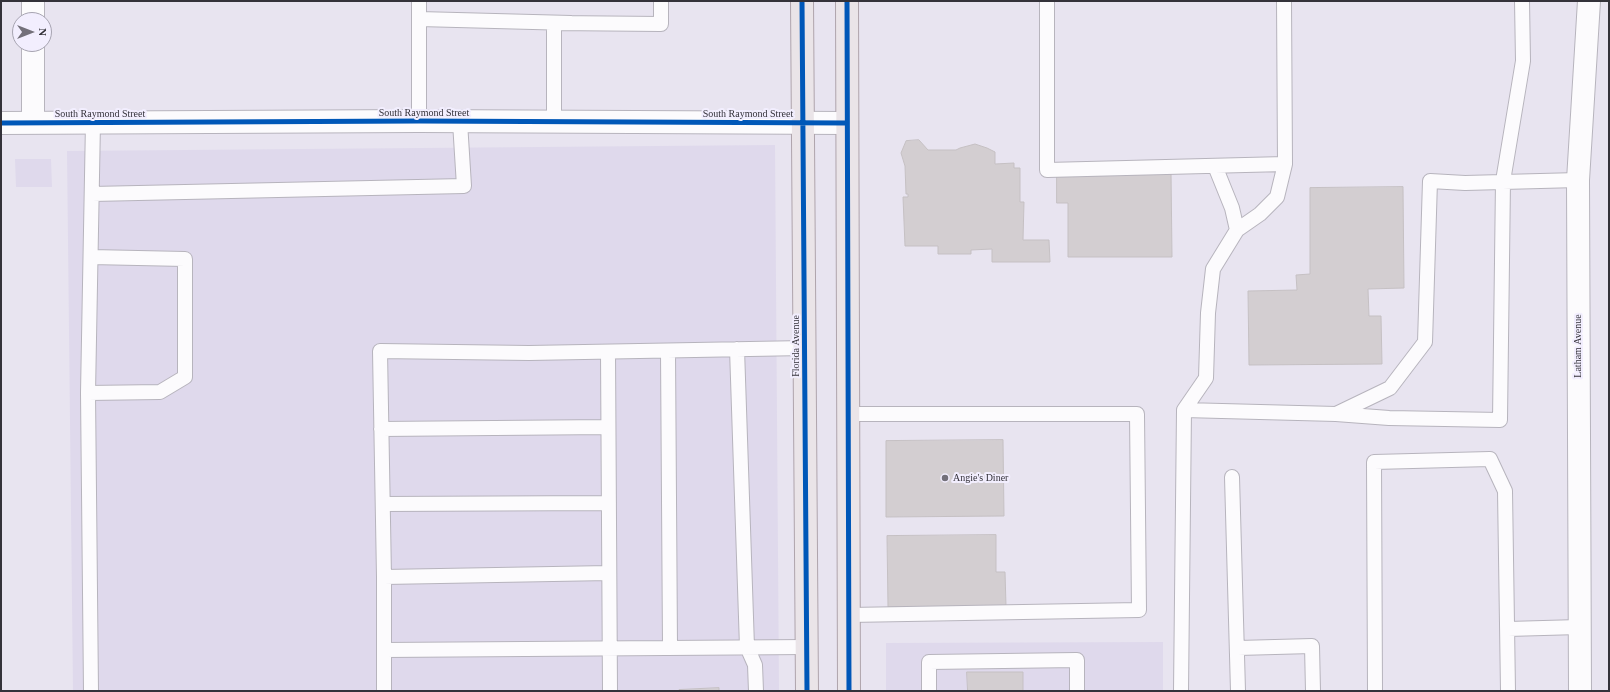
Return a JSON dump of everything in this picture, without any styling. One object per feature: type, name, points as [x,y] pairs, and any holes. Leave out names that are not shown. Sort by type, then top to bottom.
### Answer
[{"type":"main road","name":"Florida Avenue","points":[[802,1],[807,691]]},
{"type":"main road","points":[[847,1],[849,691]]},
{"type":"street","points":[[32,1],[33,12]]},
{"type":"street","name":"Latham Avenue","points":[[1580,691],[1578,180],[1589,1]]},
{"type":"street","points":[[33,52],[33,123]]},
{"type":"street","name":"South Raymond Street","points":[[1,123],[418,121],[847,123]]},
{"type":"lane","points":[[418,121],[419,1]]},
{"type":"lane","points":[[554,122],[554,23],[661,24],[661,1]]},
{"type":"lane","points":[[1047,1],[1047,170],[1285,164]]},
{"type":"lane","points":[[1181,691],[1184,410],[1206,378],[1208,313],[1213,270],[1237,230],[1260,214],[1277,197],[1285,164],[1284,1]]},
{"type":"lane","points":[[1184,410],[1336,414],[1390,418],[1500,420],[1503,182],[1523,61],[1522,1]]},
{"type":"lane","points":[[418,19],[571,23]]},
{"type":"lane","points":[[90,691],[88,393],[93,122]]},
{"type":"lane","points":[[92,194],[464,186],[460,122]]},
{"type":"lane","points":[[1215,166],[1232,208],[1237,230]]},
{"type":"lane","points":[[1336,414],[1390,388],[1425,342],[1430,181],[1465,183],[1578,180]]},
{"type":"lane","points":[[88,393],[160,392],[185,377],[185,259],[91,257]]},
{"type":"lane","points":[[384,691],[384,577],[380,351],[529,353],[668,352],[805,348]]},
{"type":"lane","points":[[737,349],[748,647],[755,665],[756,689]]},
{"type":"lane","points":[[608,352],[610,691]]},
{"type":"lane","points":[[668,352],[670,647]]},
{"type":"lane","points":[[848,414],[1137,414],[1139,610],[849,615]]},
{"type":"lane","points":[[381,429],[608,427]]},
{"type":"lane","points":[[1375,691],[1374,462],[1490,459],[1505,491],[1508,691]]},
{"type":"lane","points":[[1232,476],[1238,691]]},
{"type":"lane","points":[[383,504],[609,503]]},
{"type":"lane","points":[[384,577],[609,573]]},
{"type":"lane","points":[[1508,629],[1579,627]]},
{"type":"lane","points":[[1238,648],[1312,646],[1313,691]]},
{"type":"lane","points":[[384,650],[807,647]]},
{"type":"lane","points":[[930,691],[929,662],[1077,660],[1077,691]]},
{"type":"shaded area","points":[[775,145],[779,691],[73,691],[67,151]]},
{"type":"shaded area","points":[[15,159],[51,159],[52,187],[16,187]]},
{"type":"shaded area","points":[[1163,642],[1163,691],[886,691],[886,643]]},
{"type":"building","points":[[919,140],[928,150],[956,150],[975,144],[995,152],[995,164],[1014,163],[1014,168],[1020,168],[1020,202],[1024,202],[1023,240],[1049,240],[1050,262],[992,262],[992,249],[971,250],[971,254],[938,254],[938,246],[905,246],[903,197],[908,197],[908,194],[906,194],[905,166],[901,153],[906,141]]},
{"type":"building","points":[[1057,172],[1171,172],[1172,257],[1068,257],[1068,203],[1057,203]]},
{"type":"building","points":[[1403,187],[1404,288],[1368,289],[1369,316],[1381,316],[1382,364],[1249,365],[1248,291],[1297,290],[1296,275],[1310,274],[1310,188]]},
{"type":"building","name":"Angie's Diner","points":[[1003,440],[1004,516],[886,517],[886,441]]},
{"type":"building","points":[[996,535],[996,572],[1005,572],[1006,606],[888,607],[887,536]]},
{"type":"building","points":[[967,672],[1023,672],[1023,691],[968,691]]},
{"type":"building","points":[[719,688],[719,691],[679,691],[679,690]]},
{"type":"cycle path","points":[[802,1],[807,691]]},
{"type":"cycle path","points":[[847,1],[849,691]]},
{"type":"cycle path","points":[[1,123],[419,121],[847,123]]},
{"type":"place","name":"Angie's Diner","points":[[945,478]]}]
